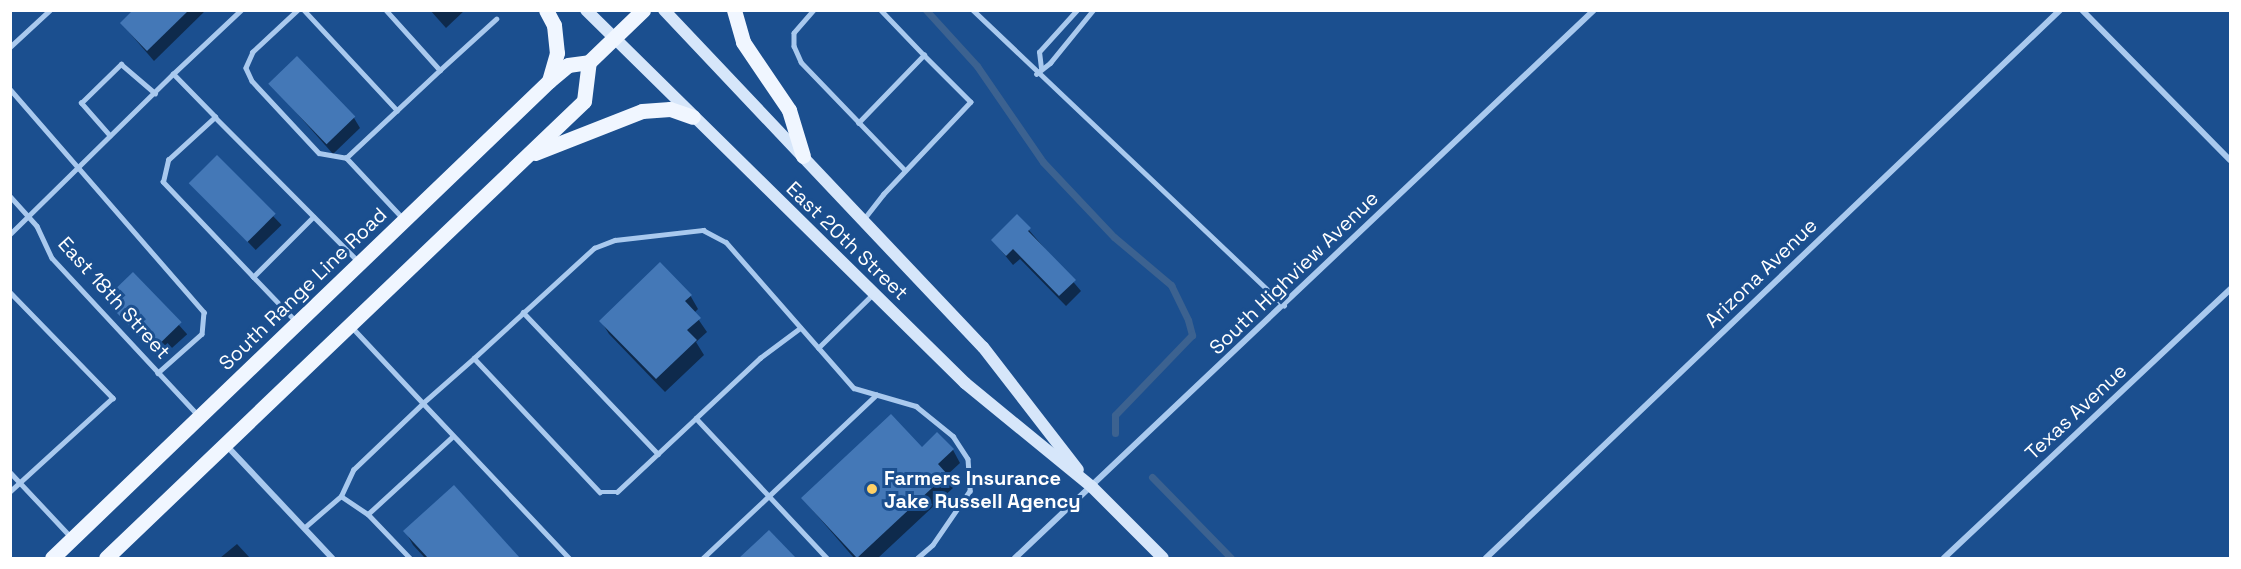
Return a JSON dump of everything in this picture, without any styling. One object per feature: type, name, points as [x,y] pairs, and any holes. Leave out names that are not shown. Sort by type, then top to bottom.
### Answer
[{"type":"main road","points":[[546,10],[554,25],[557,53],[549,81]]},
{"type":"main road","name":"East 20th Street","points":[[586,10],[965,383],[1092,487],[1163,558]]},
{"type":"main road","name":"South Range Line Road","points":[[52,558],[201,418],[359,262],[549,81],[568,65],[589,62],[643,10]]},
{"type":"main road","name":"East 20th Street","points":[[664,10],[983,347],[1092,487]]},
{"type":"main road","points":[[734,10],[743,42],[789,110],[802,156]]},
{"type":"main road","points":[[106,558],[584,101],[589,62]]},
{"type":"main road","points":[[530,155],[642,111],[670,109],[693,117]]},
{"type":"street","name":"South Highview Avenue","points":[[1015,558],[1594,10]]},
{"type":"street","name":"Arizona Avenue","points":[[1486,558],[2060,10]]},
{"type":"street","points":[[2082,10],[2230,159]]},
{"type":"street","name":"Texas Avenue","points":[[1944,558],[2230,290]]},
{"type":"street","points":[[225,444],[332,558]]},
{"type":"lane","points":[[10,47],[50,10]]},
{"type":"lane","points":[[10,234],[241,10]]},
{"type":"lane","points":[[298,10],[253,52],[246,68],[252,81],[318,153],[346,158],[404,219]]},
{"type":"lane","points":[[304,10],[397,110]]},
{"type":"lane","points":[[386,10],[440,70]]},
{"type":"lane","points":[[814,10],[794,33],[794,46],[801,62],[905,170]]},
{"type":"lane","points":[[864,220],[905,170],[971,102],[881,10]]},
{"type":"lane","points":[[973,10],[1036,74],[1069,98],[1284,305]]},
{"type":"lane","points":[[1041,68],[1039,52],[1077,10]]},
{"type":"lane","points":[[1036,74],[1050,63],[1093,10]]},
{"type":"lane","points":[[346,158],[496,19]]},
{"type":"lane","points":[[858,123],[924,55]]},
{"type":"lane","points":[[110,136],[81,103],[121,64],[155,93]]},
{"type":"lane","points":[[173,74],[359,262]]},
{"type":"lane","points":[[10,89],[204,312],[202,334],[158,373]]},
{"type":"lane","points":[[215,117],[168,160],[163,182],[297,323]]},
{"type":"lane","name":"East 18th Street","points":[[10,196],[29,215],[52,258],[201,418]]},
{"type":"lane","points":[[253,277],[313,217]]},
{"type":"lane","points":[[304,528],[341,496],[353,470],[423,403],[594,248],[615,240],[703,230],[726,242],[854,388],[915,406],[953,436],[968,459],[970,491],[933,545],[918,558]]},
{"type":"lane","points":[[10,291],[113,398],[10,492]]},
{"type":"lane","points":[[818,348],[873,294]]},
{"type":"lane","points":[[523,312],[658,454]]},
{"type":"lane","points":[[351,325],[569,558]]},
{"type":"lane","points":[[474,358],[600,492],[617,492],[760,358],[800,328]]},
{"type":"lane","points":[[703,558],[876,394]]},
{"type":"lane","points":[[696,418],[827,558]]},
{"type":"lane","points":[[368,514],[453,436]]},
{"type":"lane","points":[[10,472],[73,539]]},
{"type":"lane","points":[[341,496],[368,514],[410,558]]},
{"type":"building","points":[[133,10],[189,10],[147,51],[120,23]]},
{"type":"building","points":[[297,56],[355,116],[327,144],[268,84]]},
{"type":"building","points":[[217,155],[276,214],[247,242],[189,183]]},
{"type":"building","points":[[1017,214],[1031,228],[1028,231],[1076,280],[1059,296],[1013,249],[1006,256],[991,240]]},
{"type":"building","points":[[660,262],[692,295],[685,301],[701,318],[687,330],[697,340],[656,379],[599,321]]},
{"type":"building","points":[[133,272],[182,322],[153,350],[104,300]]},
{"type":"building","points":[[891,414],[922,447],[937,432],[954,449],[938,464],[947,474],[857,558],[801,498]]},
{"type":"building","points":[[454,485],[520,558],[428,558],[403,531]]},
{"type":"building","points":[[769,530],[796,558],[739,558]]},
{"type":"waterway","points":[[926,10],[977,66],[1043,162],[1114,237],[1171,285],[1188,320],[1192,335],[1115,415],[1115,433]]},
{"type":"waterway","points":[[1152,477],[1231,558]]},
{"type":"place","name":"Farmers Insurance Jake Russell Agency","points":[[872,489]]}]
